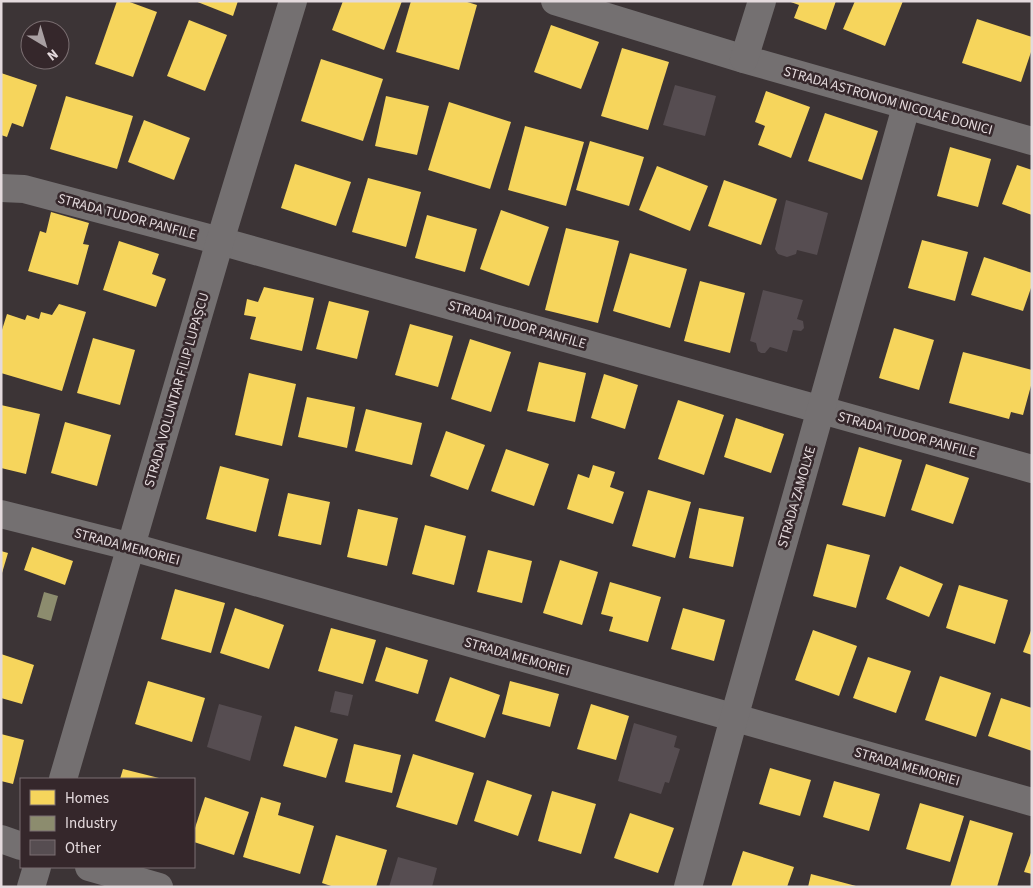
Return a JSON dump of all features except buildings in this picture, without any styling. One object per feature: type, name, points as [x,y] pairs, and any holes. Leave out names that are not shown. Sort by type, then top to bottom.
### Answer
[{"type":"street","name":"STRADA VOLUNTAR FILIP LUPAȘCU","points":[[63,778],[220,242],[294,1]]},
{"type":"street","name":"STRADA ASTRONOM NICOLAE DONICI","points":[[555,1],[619,10],[744,59],[906,107],[1032,141]]},
{"type":"street","points":[[744,59],[762,1]]},
{"type":"street","name":"STRADA ZAMOLXE","points":[[688,887],[906,107]]},
{"type":"street","name":"STRADA TUDOR PANFILE","points":[[1,188],[24,189],[220,242],[1032,469]]},
{"type":"street","name":"STRADA MEMORIEI","points":[[1,514],[132,547],[1032,802]]},
{"type":"street","points":[[1,840],[20,846]]},
{"type":"street","points":[[31,887],[37,868]]},
{"type":"street","points":[[92,868],[159,887]]}]
